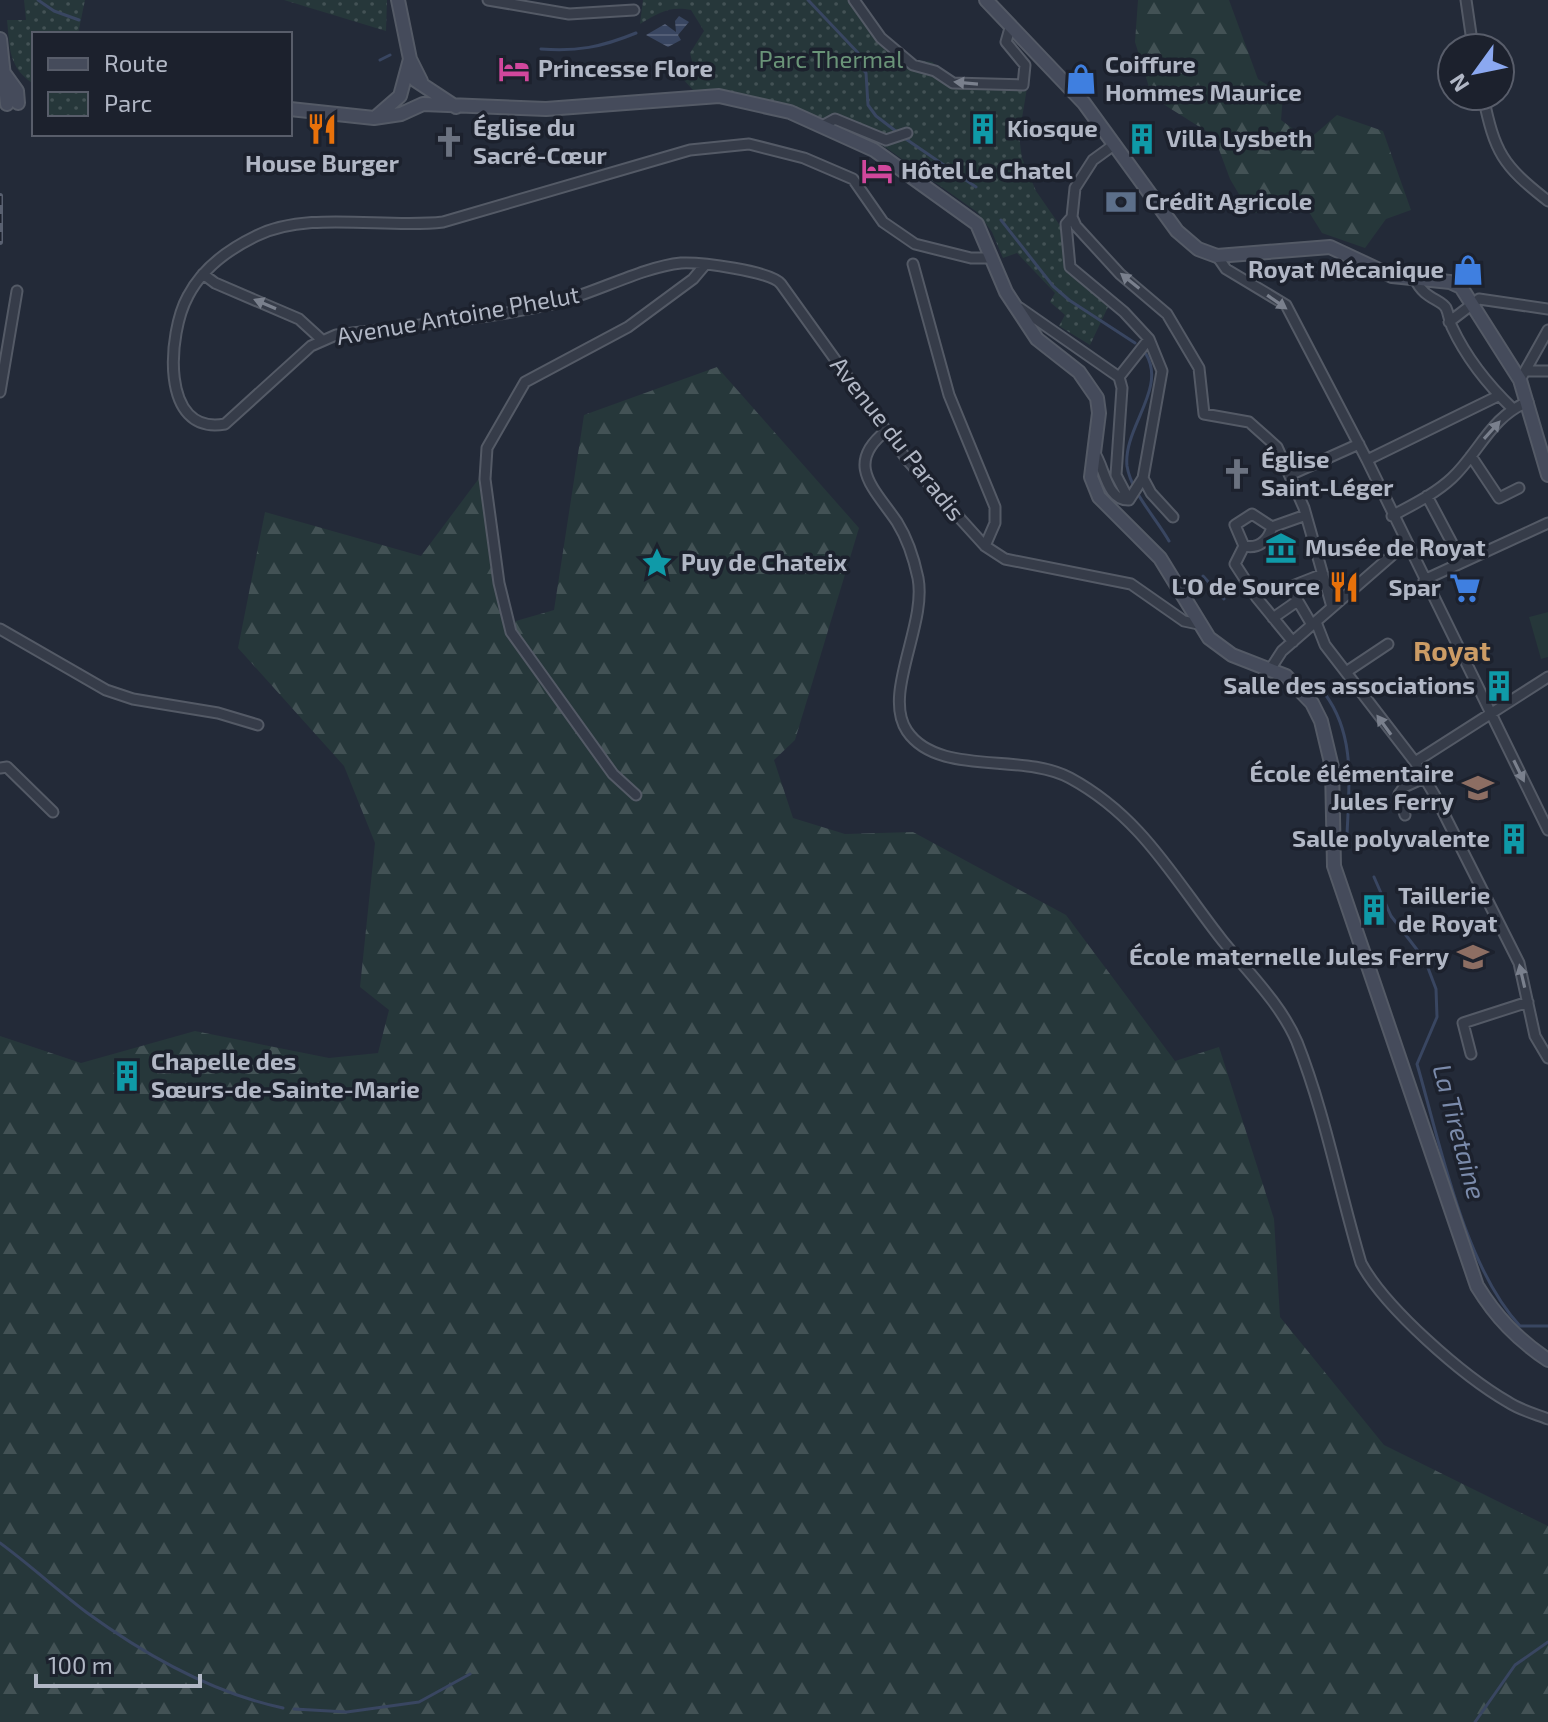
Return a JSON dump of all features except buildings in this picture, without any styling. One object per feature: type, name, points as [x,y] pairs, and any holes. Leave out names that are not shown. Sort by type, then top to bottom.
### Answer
[{"type":"main road","points":[[292,109],[374,118],[401,114],[418,106],[428,96],[410,59],[398,0]]},
{"type":"main road","points":[[986,0],[1084,103],[1184,239],[1205,253],[1217,256],[1330,247],[1384,274],[1450,282],[1461,287],[1524,376],[1528,402],[1543,433],[1548,475]]},
{"type":"main road","points":[[0,39],[8,103],[32,102]]},
{"type":"main road","points":[[374,118],[402,89],[410,59]]},
{"type":"main road","points":[[402,89],[423,83]]},
{"type":"main road","points":[[423,83],[457,107]]},
{"type":"main road","points":[[402,89],[418,106],[546,109],[719,96],[790,112],[891,160],[977,224],[1012,302],[1037,339],[1090,385],[1099,413],[1091,477],[1099,497],[1160,558],[1209,638],[1232,655],[1286,676],[1312,703],[1329,744],[1334,866],[1477,1286],[1496,1316],[1522,1342],[1548,1360]]},
{"type":"street","points":[[488,0],[569,14],[634,10]]},
{"type":"street","points":[[854,0],[881,38],[913,65],[935,71],[953,83],[1023,85],[1025,67],[1006,42],[1010,28]]},
{"type":"street","points":[[1466,0],[1471,32]]},
{"type":"street","points":[[1487,112],[1494,141],[1505,164],[1548,201]]},
{"type":"street","points":[[822,126],[835,119],[886,140],[907,133]]},
{"type":"street","name":"Avenue Antoine Phelut","points":[[704,266],[670,265],[584,296],[544,306],[336,335],[322,340],[236,418],[225,424],[201,424],[189,416],[176,393],[176,331],[182,309],[203,274],[230,250],[276,227],[296,223],[409,226],[443,222],[690,150],[749,144],[804,158],[853,179],[883,222],[915,244],[971,258],[992,258]]},
{"type":"street","points":[[1115,144],[1081,174],[1075,188],[1072,217],[1076,226],[1120,274],[1157,303],[1182,338],[1201,377],[1204,414],[1249,422],[1277,447],[1292,474],[1332,607]]},
{"type":"street","points":[[1072,217],[1066,224],[1070,267],[1124,312],[1147,342],[1162,371],[1141,482],[1132,498],[1122,500],[1113,493],[1103,464],[1093,451]]},
{"type":"street","points":[[1217,256],[1226,269],[1286,305],[1367,460],[1548,830]]},
{"type":"street","points":[[913,264],[949,395],[995,507],[995,523],[985,546]]},
{"type":"street","points":[[636,795],[613,774],[511,632],[499,583],[485,479],[487,448],[525,382],[628,327],[693,279],[704,266]]},
{"type":"street","name":"Avenue du Paradis","points":[[704,266],[776,277],[908,461],[985,546],[1005,559],[1131,584],[1184,621],[1198,624]]},
{"type":"street","points":[[203,274],[215,283],[299,319],[322,340]]},
{"type":"street","points":[[1415,279],[1427,298],[1442,303],[1449,322],[1498,396],[1513,409]]},
{"type":"street","points":[[0,392],[17,291]]},
{"type":"street","points":[[1449,322],[1479,299],[1548,309]]},
{"type":"street","points":[[1012,302],[1119,377],[1122,388],[1116,475],[1132,498]]},
{"type":"street","points":[[1524,376],[1548,330]]},
{"type":"street","points":[[1119,377],[1147,342]]},
{"type":"street","points":[[1524,376],[1548,371]]},
{"type":"street","points":[[1367,460],[1498,396]]},
{"type":"street","points":[[1392,516],[1452,478],[1490,430],[1513,409],[1528,402]]},
{"type":"street","points":[[886,431],[865,454],[865,467],[868,481],[899,525],[919,583],[916,627],[898,701],[902,723],[909,735],[939,757],[1035,765],[1069,777],[1139,830],[1168,863],[1296,1039],[1323,1120],[1361,1263],[1372,1283],[1412,1324],[1488,1390],[1511,1404],[1548,1419]]},
{"type":"street","points":[[1292,474],[1359,444]]},
{"type":"street","points":[[1471,456],[1499,498],[1519,488]]},
{"type":"street","points":[[1141,482],[1173,517]]},
{"type":"street","points":[[1427,496],[1462,562]]},
{"type":"street","points":[[1272,527],[1252,514],[1238,520],[1235,525],[1244,546],[1235,564],[1293,642]]},
{"type":"street","points":[[1244,546],[1251,548],[1264,542],[1272,527],[1306,515]]},
{"type":"street","points":[[1424,580],[1548,523]]},
{"type":"street","points":[[1271,668],[1293,642],[1406,543]]},
{"type":"street","points":[[1323,574],[1295,585],[1292,591],[1296,602],[1424,778],[1519,963],[1535,1036],[1546,1052]]},
{"type":"street","points":[[1273,618],[1296,602]]},
{"type":"street","points":[[0,629],[106,690],[258,725]]},
{"type":"street","points":[[1346,672],[1388,644]]},
{"type":"street","points":[[1415,762],[1548,677]]},
{"type":"street","points":[[0,768],[7,767],[53,812]]},
{"type":"street","points":[[1405,815],[1399,794],[1404,787],[1424,778]]},
{"type":"street","points":[[1471,1054],[1463,1023],[1528,1002]]},
{"type":"green space","points":[[24,0],[85,0],[78,32],[32,32],[32,83],[15,64],[7,20],[26,20]]},
{"type":"green space","points":[[284,0],[387,0],[386,31]]},
{"type":"green space","name":"Parc Thermal","points":[[643,0],[861,0],[885,35],[916,60],[932,62],[955,80],[1020,84],[1027,88],[1019,136],[1022,158],[1036,191],[1061,227],[1065,268],[1108,307],[1090,345],[1059,326],[1065,315],[1050,302],[1055,293],[1017,253],[1003,258],[992,232],[977,212],[885,147],[832,121],[751,99],[693,90],[682,78],[693,65],[690,53],[704,31],[691,10],[683,9],[664,11],[640,24]]},
{"type":"green space","points":[[1138,0],[1229,0],[1258,79],[1283,95],[1281,120],[1308,140],[1337,115],[1383,131],[1411,210],[1386,219],[1365,248],[1322,233],[1309,212],[1250,213],[1230,179],[1214,136],[1152,97],[1135,42]]},
{"type":"green space","points":[[717,367],[859,528],[795,740],[774,760],[793,818],[845,834],[913,832],[1066,915],[1175,1061],[1219,1047],[1274,1219],[1280,1317],[1384,1445],[1548,1526],[1548,1722],[0,1722],[0,1036],[81,1063],[195,1031],[329,1058],[378,1053],[389,1010],[360,987],[375,843],[344,766],[238,648],[265,512],[421,556],[480,477],[505,624],[554,610],[584,415]]},
{"type":"green space","points":[[1548,612],[1548,657],[1541,659],[1529,617]]},
{"type":"water","points":[[679,16],[689,22],[678,35],[681,40],[668,47],[646,35],[665,24],[676,32],[675,21]]},
{"type":"waterway","points":[[38,0],[54,11],[79,20]]},
{"type":"waterway","name":"La Tiretaine","points":[[808,0],[861,56],[861,67],[866,73],[868,105],[876,116],[897,132]]},
{"type":"waterway","name":"La Tiretaine","points":[[541,49],[589,47],[636,33]]},
{"type":"waterway","name":"La Tiretaine","points":[[380,60],[390,55]]},
{"type":"waterway","name":"La Tiretaine","points":[[903,137],[976,187]]},
{"type":"waterway","name":"La Tiretaine","points":[[1001,220],[1053,286],[1135,343]]},
{"type":"waterway","name":"La Tiretaine","points":[[1146,354],[1151,367],[1151,381],[1131,437],[1127,466],[1139,495],[1169,541]]},
{"type":"waterway","name":"La Tiretaine","points":[[1203,576],[1224,599]]},
{"type":"waterway","name":"La Tiretaine","points":[[1325,694],[1335,710],[1346,744],[1349,780],[1347,835]]},
{"type":"waterway","name":"La Tiretaine","points":[[1374,877],[1391,916],[1425,960],[1436,989],[1437,1017],[1417,1064],[1469,1238],[1500,1301],[1520,1326],[1548,1326]]},
{"type":"waterway","points":[[0,1543],[86,1612],[156,1657],[231,1693],[283,1708]]},
{"type":"waterway","points":[[1475,1722],[1515,1665],[1548,1642]]},
{"type":"waterway","points":[[294,1709],[347,1712],[419,1702],[470,1674]]},
{"type":"railway","points":[[0,196],[0,242]]},
{"type":"place","name":"Princesse Flore","points":[[514,69]]},
{"type":"place","name":"Coiffure Hommes Maurice","points":[[1081,79]]},
{"type":"place","name":"House Burger","points":[[322,129]]},
{"type":"place","name":"Kiosque","points":[[983,129]]},
{"type":"place","name":"Villa Lysbeth","points":[[1142,139]]},
{"type":"place","name":"Église du Sacré-Cœur","points":[[449,142]]},
{"type":"place","name":"Hôtel Le Chatel","points":[[877,171]]},
{"type":"place","name":"Crédit Agricole","points":[[1121,202]]},
{"type":"place","name":"Royat Mécanique","points":[[1468,270]]},
{"type":"place","name":"Église Saint-Léger","points":[[1237,474]]},
{"type":"place","name":"Musée de Royat","points":[[1281,548]]},
{"type":"place","name":"Puy de Chateix","points":[[657,563]]},
{"type":"place","name":"L'O de Source","points":[[1344,587]]},
{"type":"place","name":"Spar","points":[[1465,588]]},
{"type":"place","name":"Salle des associations","points":[[1499,686]]},
{"type":"place","name":"École élémentaire Jules Ferry","points":[[1478,788]]},
{"type":"place","name":"Salle polyvalente","points":[[1514,839]]},
{"type":"place","name":"Taillerie de Royat","points":[[1374,910]]},
{"type":"place","name":"École maternelle Jules Ferry","points":[[1473,957]]},
{"type":"place","name":"Chapelle des Sœurs-de-Sainte-Marie","points":[[127,1076]]},
{"type":"district","name":"Royat","points":[[1452,651]]}]
